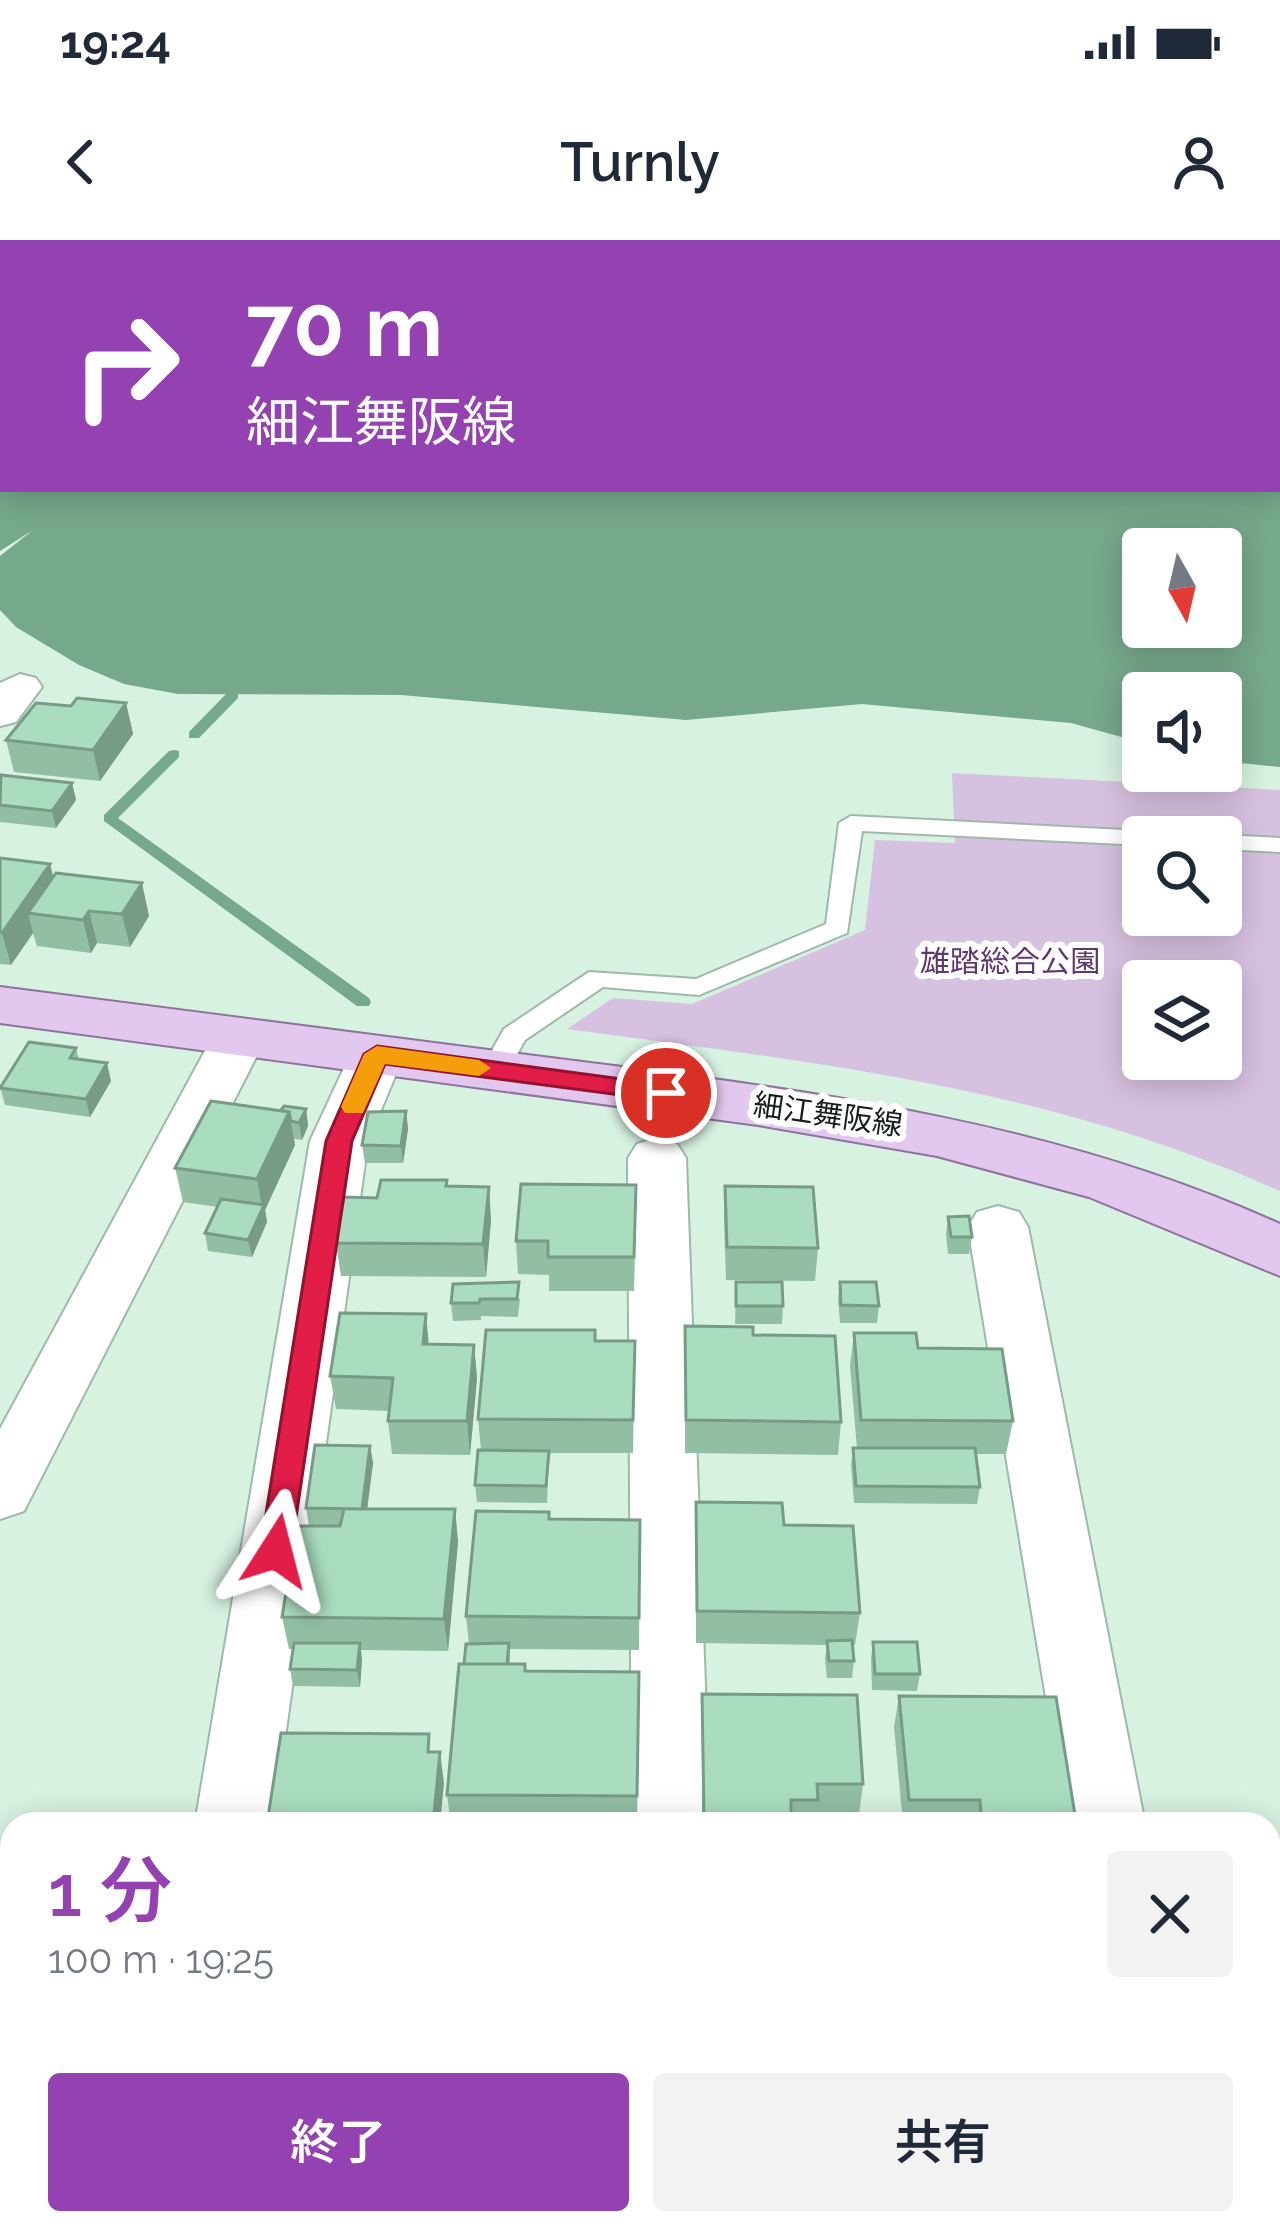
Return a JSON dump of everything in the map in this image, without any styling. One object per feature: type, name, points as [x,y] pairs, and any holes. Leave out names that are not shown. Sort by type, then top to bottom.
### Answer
[{"type":"main road","name":"細江舞阪線","points":[[0,1005],[838,1115],[961,1137],[1146,1193],[1280,1252]]},
{"type":"street","points":[[0,1492],[240,1036]]},
{"type":"street","points":[[236,1812],[339,1141],[377,1054]]},
{"type":"street","points":[[657,1158],[671,1812]]},
{"type":"street","points":[[998,1227],[1104,1812]]},
{"type":"lane","points":[[495,1070],[514,1035],[598,979],[699,987],[838,928],[851,823],[1122,837]]},
{"type":"lane","points":[[1242,843],[1280,845]]},
{"type":"green space","name":"雄踏総合公園","points":[[952,773],[1122,782],[1122,792],[1280,790],[1280,1191],[1105,1126],[930,1083],[567,1029],[613,998],[692,1004],[865,930],[875,840],[955,843]]},
{"type":"shaded area","points":[[0,492],[1280,492],[1280,767],[1242,763],[1242,672],[1122,672],[1122,737],[1071,723],[862,704],[686,720],[401,695],[178,694],[124,684],[79,665],[16,627],[0,610],[0,556],[33,530],[0,551]]},
{"type":"building","points":[[77,698],[126,703],[93,750],[6,740],[36,703],[71,706]]},
{"type":"building","points":[[1,775],[72,783],[52,811],[0,805]]},
{"type":"building","points":[[0,858],[50,864],[2,933],[0,932]]},
{"type":"building","points":[[56,873],[142,883],[122,914],[89,911],[83,920],[28,913]]},
{"type":"building","points":[[29,1042],[76,1048],[70,1058],[107,1063],[86,1099],[0,1088]]},
{"type":"building","points":[[211,1101],[289,1112],[257,1179],[175,1168]]},
{"type":"building","points":[[284,1106],[306,1109],[299,1123],[281,1110]]},
{"type":"building","points":[[406,1111],[401,1146],[362,1145],[368,1112]]},
{"type":"building","points":[[381,1180],[447,1180],[446,1186],[489,1187],[483,1244],[336,1243],[344,1197],[377,1198]]},
{"type":"building","points":[[521,1184],[636,1185],[634,1257],[548,1257],[548,1241],[516,1241]]},
{"type":"building","points":[[725,1186],[813,1187],[818,1248],[727,1247]]},
{"type":"building","points":[[221,1199],[264,1205],[248,1240],[205,1233]]},
{"type":"building","points":[[969,1216],[972,1237],[951,1237],[948,1217]]},
{"type":"building","points":[[519,1282],[517,1299],[451,1303],[453,1284]]},
{"type":"building","points":[[736,1282],[782,1282],[783,1306],[736,1306]]},
{"type":"building","points":[[840,1282],[876,1282],[879,1306],[841,1305]]},
{"type":"building","points":[[340,1313],[426,1314],[423,1344],[474,1345],[467,1421],[388,1421],[393,1378],[330,1376]]},
{"type":"building","points":[[685,1326],[753,1327],[753,1335],[835,1336],[841,1422],[686,1420]]},
{"type":"building","points":[[486,1330],[595,1330],[595,1341],[635,1341],[633,1420],[478,1419]]},
{"type":"building","points":[[854,1333],[916,1333],[918,1348],[1002,1349],[1013,1421],[861,1420]]},
{"type":"building","points":[[315,1445],[370,1446],[362,1509],[306,1508]]},
{"type":"building","points":[[853,1448],[975,1448],[980,1487],[856,1486]]},
{"type":"building","points":[[478,1450],[549,1451],[546,1486],[475,1485]]},
{"type":"building","points":[[696,1502],[782,1503],[784,1525],[853,1526],[860,1613],[697,1611]]},
{"type":"building","points":[[344,1509],[455,1509],[444,1619],[282,1617],[297,1526],[340,1526]]},
{"type":"building","points":[[476,1511],[549,1512],[549,1519],[640,1520],[639,1618],[466,1616]]},
{"type":"building","points":[[852,1640],[854,1661],[829,1661],[827,1641]]},
{"type":"building","points":[[873,1642],[917,1642],[920,1674],[875,1674]]},
{"type":"building","points":[[294,1643],[360,1643],[357,1670],[290,1669]]},
{"type":"building","points":[[509,1643],[507,1664],[464,1664],[466,1644]]},
{"type":"building","points":[[459,1664],[525,1664],[525,1671],[639,1672],[637,1796],[447,1795]]},
{"type":"building","points":[[702,1694],[857,1695],[863,1784],[817,1784],[818,1800],[791,1800],[791,1812],[704,1812]]},
{"type":"building","points":[[899,1696],[1056,1697],[1075,1812],[981,1812],[980,1800],[909,1800]]},
{"type":"building","points":[[281,1733],[429,1734],[428,1752],[440,1752],[434,1812],[269,1812]]},
{"type":"waterway","points":[[194,735],[233,695]]},
{"type":"waterway","points":[[174,754],[109,818],[363,1002]]},
{"type":"slow traffic","points":[[354,1107],[377,1054],[479,1068]]},
{"type":"route","points":[[276,1551],[339,1141],[377,1054],[666,1093]]}]
